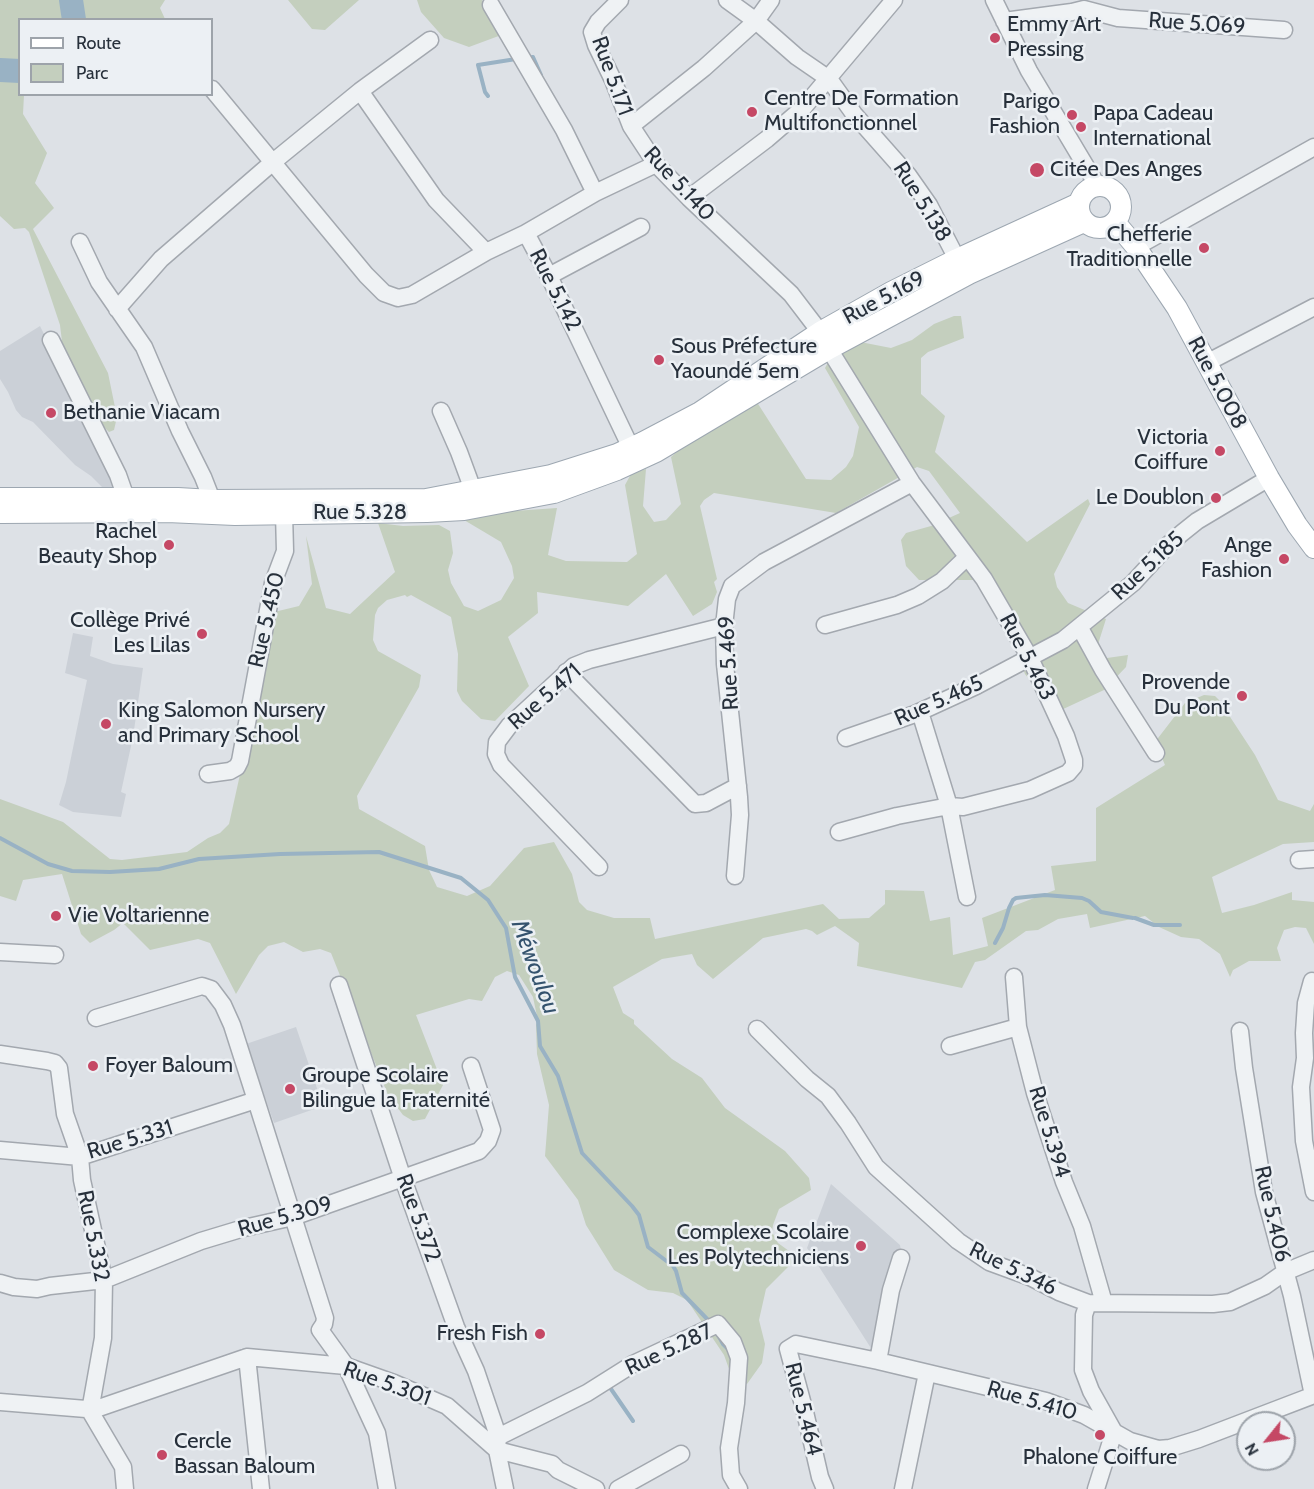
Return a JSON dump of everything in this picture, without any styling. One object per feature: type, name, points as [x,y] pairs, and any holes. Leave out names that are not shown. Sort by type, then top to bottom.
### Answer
[{"type":"main road","points":[[1097,185],[1104,185],[1119,197],[1118,216],[1109,226],[1096,228],[1082,212],[1085,191],[1097,185]]},
{"type":"main road","name":"Rue 5.169","points":[[701,419],[957,259],[1082,212]]},
{"type":"main road","name":"Rue 5.169","points":[[824,341],[969,274],[1082,212]]},
{"type":"main road","name":"Rue 5.008","points":[[1118,216],[1179,294],[1304,519],[1314,533]]},
{"type":"main road","name":"Rue 5.008","points":[[1141,244],[1269,477],[1297,525],[1314,548]]},
{"type":"main road","name":"Rue 5.328","points":[[0,498],[426,499],[551,475],[616,454],[701,419]]},
{"type":"main road","name":"Rue 5.328","points":[[0,513],[167,512],[234,515],[455,510],[554,493],[617,470],[656,452],[701,419]]},
{"type":"street","name":"Rue 5.171","points":[[620,0],[598,22],[592,32],[631,126]]},
{"type":"street","name":"Rue 5.138","points":[[727,0],[756,21],[797,57],[829,79],[854,114],[908,175],[929,205],[957,259]]},
{"type":"street","name":"Rue 5.140","points":[[771,0],[756,21],[704,68],[631,126],[656,164],[791,294],[824,341]]},
{"type":"street","points":[[689,198],[767,139],[803,108],[894,0]]},
{"type":"street","points":[[994,0],[1029,71],[1097,185]]},
{"type":"street","points":[[491,5],[564,130],[595,193]]},
{"type":"street","name":"Rue 5.069","points":[[1004,21],[1084,9],[1118,18],[1284,30]]},
{"type":"street","points":[[117,309],[161,259],[273,162],[360,91],[430,40]]},
{"type":"street","points":[[213,90],[384,293],[398,298],[412,295],[486,252],[526,233]]},
{"type":"street","points":[[360,91],[436,200],[486,252]]},
{"type":"street","points":[[1141,244],[1314,147]]},
{"type":"street","name":"Rue 5.142","points":[[631,447],[526,233],[595,193],[656,164]]},
{"type":"street","points":[[549,276],[641,227]]},
{"type":"street","points":[[80,242],[99,282],[138,338],[153,365],[212,500]]},
{"type":"street","points":[[1214,359],[1314,307]]},
{"type":"street","points":[[51,340],[118,475],[126,498]]},
{"type":"street","name":"Rue 5.463","points":[[824,341],[912,483],[984,579],[1030,658],[1066,736],[1074,760],[1074,766],[1068,773],[1030,790],[963,807],[949,806],[897,816],[839,832]]},
{"type":"street","points":[[441,411],[473,490]]},
{"type":"street","name":"Rue 5.185","points":[[1030,658],[1063,640],[1080,627],[1133,583],[1182,532],[1269,477]]},
{"type":"street","name":"Rue 5.469","points":[[735,876],[740,815],[725,664],[724,626],[732,586],[764,562],[912,483]]},
{"type":"street","name":"Rue 5.450","points":[[208,774],[230,771],[237,767],[240,761],[273,583],[285,551],[284,513]]},
{"type":"street","points":[[825,625],[897,605],[918,596],[942,581],[966,558]]},
{"type":"street","name":"Rue 5.471","points":[[599,867],[501,765],[496,754],[497,742],[509,726],[574,666],[589,660],[724,626]]},
{"type":"street","points":[[1080,627],[1103,670],[1156,753]]},
{"type":"street","name":"Rue 5.465","points":[[846,738],[920,711],[1030,658]]},
{"type":"street","points":[[566,672],[695,804],[706,803],[738,786]]},
{"type":"street","points":[[920,711],[949,806],[967,897]]},
{"type":"street","points":[[0,952],[55,955]]},
{"type":"street","name":"Rue 5.394","points":[[1014,977],[1018,1027],[1035,1093],[1064,1182],[1082,1226],[1096,1303]]},
{"type":"street","points":[[1312,981],[1306,1003],[1305,1058],[1300,1087],[1304,1140],[1314,1192]]},
{"type":"street","name":"Rue 5.372","points":[[339,985],[403,1179],[456,1327],[476,1371],[497,1444],[505,1489]]},
{"type":"street","points":[[96,1018],[202,986],[211,989],[223,1005],[232,1025],[325,1318],[320,1330],[346,1366],[377,1433],[387,1489]]},
{"type":"street","points":[[950,1046],[1018,1027]]},
{"type":"street","name":"Rue 5.346","points":[[757,1029],[807,1079],[828,1096],[876,1167],[958,1241],[989,1262],[1030,1277],[1059,1292],[1096,1303],[1205,1305],[1230,1302],[1265,1286],[1285,1272],[1314,1260]]},
{"type":"street","name":"Rue 5.406","points":[[1240,1031],[1264,1192],[1313,1395]]},
{"type":"street","name":"Rue 5.332","points":[[0,1054],[55,1063],[59,1068],[65,1114],[80,1157],[82,1180],[104,1280],[103,1338],[90,1411]]},
{"type":"street","name":"Rue 5.309","points":[[0,1283],[37,1290],[50,1286],[104,1280],[201,1241],[293,1217],[479,1151],[488,1141],[492,1130],[471,1066]]},
{"type":"street","name":"Rue 5.331","points":[[0,1150],[80,1157],[256,1100]]},
{"type":"street","points":[[878,1361],[891,1290],[901,1258]]},
{"type":"street","points":[[1096,1303],[1084,1315],[1083,1370],[1114,1432],[1096,1489]]},
{"type":"street","name":"Rue 5.287","points":[[497,1444],[633,1364],[718,1324],[733,1342],[740,1358],[729,1448],[730,1475],[739,1489]]},
{"type":"street","name":"Rue 5.464","points":[[825,1489],[788,1349],[796,1344],[878,1361]]},
{"type":"street","points":[[247,1357],[261,1489]]},
{"type":"street","name":"Rue 5.301","points":[[90,1411],[247,1357],[346,1366],[394,1383],[447,1406],[497,1444],[552,1464],[558,1470],[596,1489]]},
{"type":"street","name":"Rue 5.410","points":[[878,1361],[1046,1401],[1084,1415],[1130,1441],[1158,1449],[1170,1448],[1199,1439],[1313,1395]]},
{"type":"street","points":[[903,1489],[927,1373]]},
{"type":"street","points":[[0,1402],[90,1411],[123,1467],[125,1489]]},
{"type":"street","points":[[618,1489],[681,1454]]},
{"type":"shaded area","name":"Bethanie Viacam","points":[[40,326],[125,495],[109,494],[91,476],[75,465],[33,422],[22,417],[0,379],[0,351]]},
{"type":"shaded area","name":"King Salomon Nursery and Primary School","points":[[73,633],[93,637],[90,656],[113,664],[143,668],[133,737],[121,792],[126,794],[121,817],[73,812],[59,805],[66,782],[87,680],[65,673]]},
{"type":"shaded area","name":"Groupe Scolaire Bilingue la Fraternité","points":[[296,1027],[323,1106],[274,1123],[246,1044]]},
{"type":"shaded area","points":[[831,1184],[900,1245],[901,1250],[893,1274],[876,1356],[807,1248]]},
{"type":"green space","points":[[0,0],[165,0],[160,8],[165,18],[18,18],[18,96],[24,96],[23,114],[47,153],[35,183],[54,208],[33,229],[108,373],[117,417],[114,430],[109,432],[100,423],[63,350],[60,325],[29,232],[25,228],[14,229],[0,216]]},
{"type":"green space","points":[[288,0],[359,0],[325,30],[312,29]]},
{"type":"green space","points":[[417,0],[482,0],[504,34],[469,47],[444,38],[421,12]]},
{"type":"green space","points":[[954,316],[961,316],[964,338],[928,352],[921,358],[921,394],[945,416],[935,452],[1027,542],[1088,499],[1090,504],[1054,574],[1057,587],[1068,603],[1106,619],[1093,660],[1128,655],[1126,667],[1104,690],[1059,711],[1053,711],[1025,674],[989,580],[919,580],[906,566],[901,540],[906,533],[931,526],[960,513],[929,471],[917,467],[836,513],[714,493],[700,506],[717,579],[714,582],[717,592],[712,604],[693,616],[666,574],[628,606],[537,592],[538,613],[508,637],[529,686],[495,721],[481,719],[462,701],[457,691],[458,654],[451,617],[411,595],[387,600],[378,608],[375,615],[373,640],[378,651],[421,675],[419,687],[357,796],[359,809],[425,846],[429,870],[437,887],[467,896],[490,886],[524,848],[554,842],[572,874],[579,902],[587,910],[614,918],[650,918],[655,939],[823,904],[839,919],[869,918],[885,904],[885,890],[924,891],[930,921],[950,917],[953,955],[988,946],[982,918],[1055,890],[1051,866],[1096,861],[1096,808],[1165,765],[1155,742],[1185,703],[1204,695],[1215,696],[1219,700],[1255,755],[1278,800],[1310,811],[1314,804],[1314,842],[1283,844],[1212,877],[1222,913],[1292,892],[1292,900],[1314,902],[1314,944],[1306,928],[1295,927],[1284,930],[1277,948],[1281,961],[1249,961],[1233,970],[1230,977],[1220,954],[1199,939],[1181,937],[1159,927],[1145,916],[1090,928],[1087,914],[1058,919],[1038,930],[1026,931],[985,960],[975,962],[962,988],[857,966],[859,943],[835,926],[817,935],[806,929],[763,938],[713,979],[697,965],[692,954],[662,959],[613,987],[623,1013],[634,1020],[634,1024],[672,1059],[702,1078],[725,1108],[785,1151],[809,1178],[811,1190],[779,1209],[773,1225],[772,1232],[778,1243],[789,1251],[792,1263],[766,1289],[759,1320],[765,1344],[762,1363],[747,1384],[733,1380],[724,1355],[687,1300],[673,1293],[648,1290],[614,1270],[586,1225],[578,1200],[545,1156],[549,1105],[537,1054],[536,1025],[538,1021],[533,997],[519,975],[507,971],[495,977],[482,1001],[469,999],[416,1015],[443,1085],[425,1119],[413,1121],[403,1115],[388,1095],[331,953],[320,949],[303,952],[284,942],[268,946],[259,955],[236,994],[210,943],[198,939],[150,950],[123,923],[90,943],[81,934],[62,874],[23,880],[16,901],[0,896],[0,799],[63,822],[110,859],[122,860],[187,852],[220,833],[229,824],[245,752],[270,613],[299,606],[312,584],[306,536],[326,608],[350,614],[395,572],[378,523],[403,526],[439,525],[450,531],[453,553],[448,570],[451,583],[464,606],[478,611],[501,600],[514,578],[512,566],[501,542],[459,517],[471,514],[557,508],[548,555],[566,561],[627,562],[637,554],[625,485],[631,474],[646,469],[643,506],[654,522],[666,520],[681,504],[671,457],[740,397],[753,396],[806,479],[831,480],[846,467],[853,456],[859,427],[825,368],[831,357],[850,340],[891,348],[912,340],[934,324]]},
{"type":"waterway","points":[[71,0],[74,18]]},
{"type":"waterway","points":[[527,58],[533,57],[541,75]]},
{"type":"waterway","points":[[488,96],[478,65],[516,59]]},
{"type":"waterway","points":[[0,70],[18,71]]},
{"type":"waterway","name":"Méwoulou","points":[[0,838],[48,864],[72,871],[110,872],[159,869],[199,859],[280,854],[379,852],[461,878],[488,900],[506,928],[515,977],[538,1021],[540,1046],[558,1076],[582,1153],[639,1215],[648,1247],[673,1266],[682,1293],[711,1323]]},
{"type":"waterway","points":[[995,943],[1003,928],[1009,908],[1016,898],[1045,895],[1082,898],[1101,912],[1133,918]]},
{"type":"waterway","points":[[1135,918],[1154,925],[1180,925]]},
{"type":"waterway","name":"Méwoulou","points":[[718,1335],[729,1350]]},
{"type":"waterway","points":[[611,1389],[633,1421]]},
{"type":"place","name":"Emmy Art Pressing","points":[[995,38]]},
{"type":"place","name":"Centre De Formation Multifonctionnel","points":[[752,112]]},
{"type":"place","name":"Parigo Fashion","points":[[1072,115]]},
{"type":"place","name":"Papa Cadeau International","points":[[1081,127]]},
{"type":"place","name":"Citée Des Anges","points":[[1037,170]]},
{"type":"place","name":"Chefferie Traditionnelle","points":[[1204,248]]},
{"type":"place","name":"Sous Préfecture Yaoundé 5em","points":[[659,360]]},
{"type":"place","name":"Bethanie Viacam","points":[[51,413]]},
{"type":"place","name":"Victoria Coiffure","points":[[1220,451]]},
{"type":"place","name":"Le Doublon","points":[[1216,498]]},
{"type":"place","name":"Rachel Beauty Shop","points":[[169,545]]},
{"type":"place","name":"Ange Fashion","points":[[1284,559]]},
{"type":"place","name":"Collège Privé Les Lilas","points":[[202,634]]},
{"type":"place","name":"Provende Du Pont","points":[[1242,696]]},
{"type":"place","name":"King Salomon Nursery and Primary School","points":[[106,724]]},
{"type":"place","name":"Vie Voltarienne","points":[[56,916]]},
{"type":"place","name":"Foyer Baloum","points":[[93,1066]]},
{"type":"place","name":"Groupe Scolaire Bilingue la Fraternité","points":[[290,1089]]},
{"type":"place","name":"Complexe Scolaire Les Polytechniciens","points":[[861,1246]]},
{"type":"place","name":"Fresh Fish","points":[[540,1334]]},
{"type":"place","name":"Phalone Coiffure","points":[[1100,1435]]},
{"type":"place","name":"Cercle Bassan Baloum","points":[[162,1455]]}]
